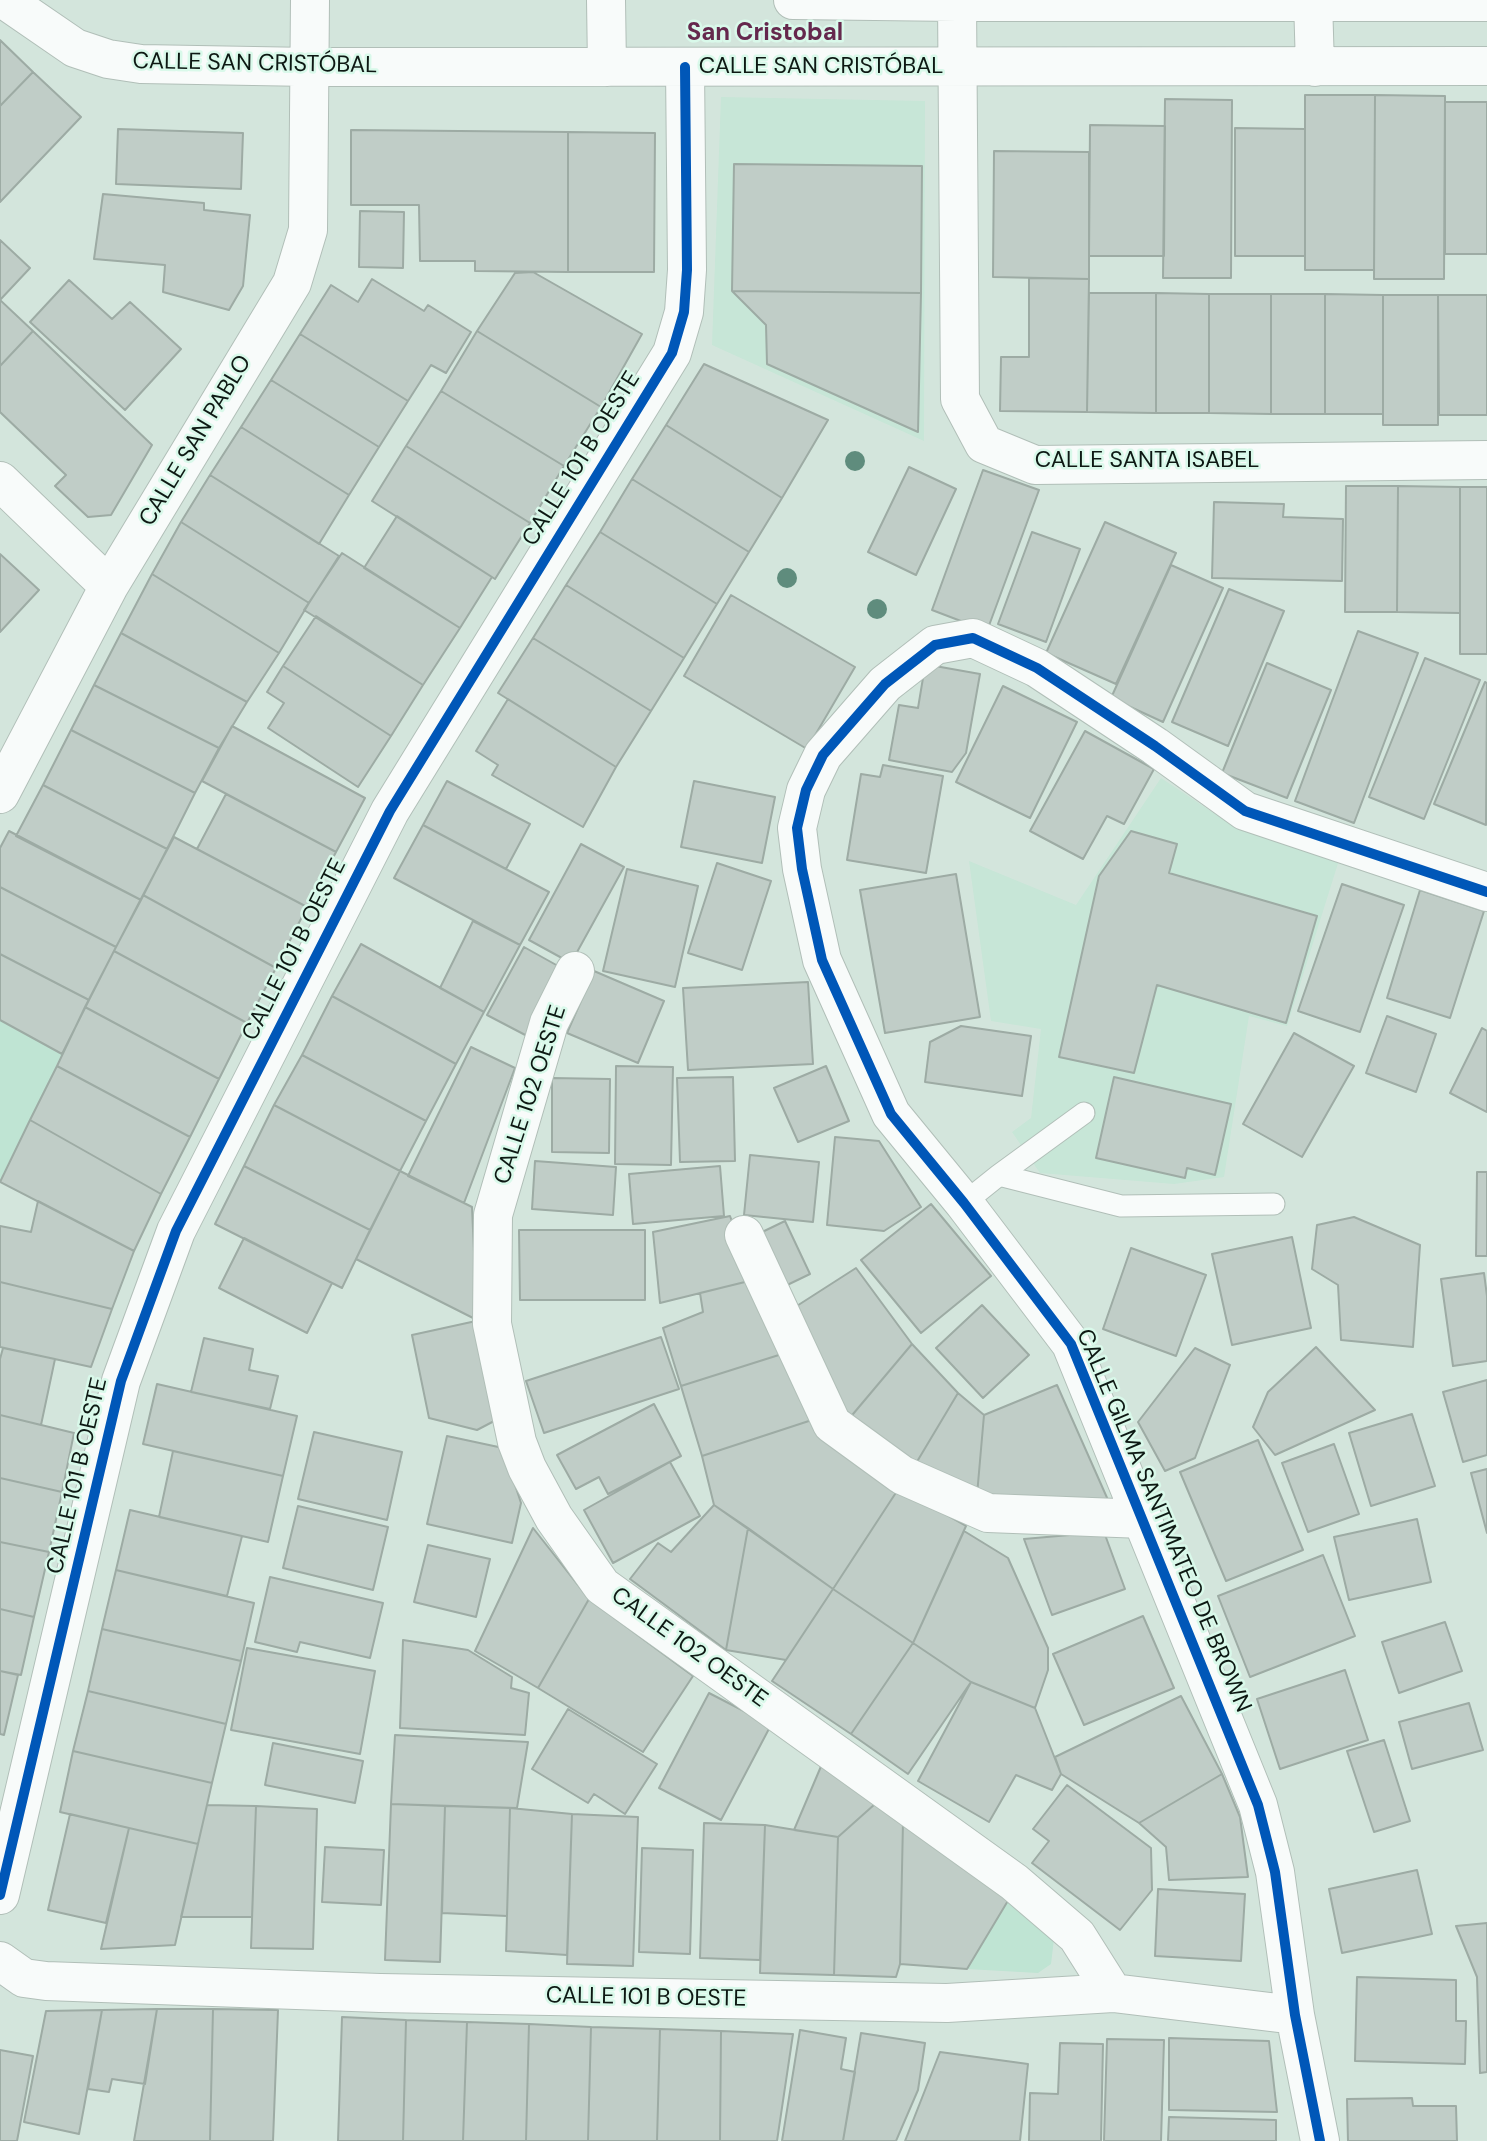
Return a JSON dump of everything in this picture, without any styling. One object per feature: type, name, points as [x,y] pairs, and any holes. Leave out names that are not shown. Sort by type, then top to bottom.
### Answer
[{"type":"street","name":"CALLE SAN CRISTÓBAL","points":[[5,0],[75,48],[108,59],[141,64],[310,67],[1487,66]]},
{"type":"street","name":"CALLE SAN PABLO","points":[[0,793],[109,586],[292,282],[308,230],[310,0]]},
{"type":"street","points":[[606,0],[607,67]]},
{"type":"street","points":[[793,0],[1487,2]]},
{"type":"street","name":"CALLE SANTA ISABEL","points":[[957,1],[960,399],[984,444],[1035,465],[1487,460]]},
{"type":"street","points":[[1313,1],[1315,67]]},
{"type":"street","name":"CALLE 101 B OESTE","points":[[0,1895],[121,1381],[176,1231],[390,811],[672,353],[684,312],[687,270],[685,67]]},
{"type":"street","points":[[0,481],[109,586]]},
{"type":"street","name":"CALLE GILMA SANTIMATEO DE BROWN","points":[[1295,2015],[1275,1872],[1258,1805],[1072,1344],[964,1203],[891,1114],[822,960],[802,869],[797,828],[806,790],[823,755],[885,684],[935,645],[973,638],[1037,668],[1155,746],[1245,811],[1487,892]]},
{"type":"street","name":"CALLE 102 OESTE","points":[[575,971],[549,1023],[493,1215],[492,1324],[517,1443],[527,1468],[554,1518],[602,1586],[1014,1882],[1077,1936],[1113,1993]]},
{"type":"street","points":[[744,1236],[832,1424],[902,1475],[988,1513],[1143,1519]]},
{"type":"street","name":"CALLE 101 B OESTE","points":[[0,1961],[24,1978],[46,1982],[380,1993],[947,2003],[1113,1993],[1295,2015]]},
{"type":"street","points":[[1295,2015],[1320,2141]]},
{"type":"lane","points":[[964,1203],[1084,1113]]},
{"type":"lane","points":[[999,1175],[1121,1206],[1274,1204]]},
{"type":"shaded area","points":[[721,97],[925,101],[924,441],[712,345]]},
{"type":"shaded area","points":[[1161,778],[1227,822],[1340,857],[1287,1026],[1249,1016],[1224,1177],[1174,1184],[1040,1173],[1012,1132],[1031,1118],[1041,1029],[991,1021],[969,861],[1076,905]]},
{"type":"shaded area","points":[[0,1020],[62,1054],[0,1180]]},
{"type":"shaded area","points":[[1009,1899],[1054,1939],[1051,1964],[1038,1973],[967,1969]]},
{"type":"building","points":[[0,40],[33,72],[0,106]]},
{"type":"building","points":[[33,72],[81,117],[0,202],[0,106]]},
{"type":"building","points":[[1305,95],[1375,95],[1374,270],[1305,270]]},
{"type":"building","points":[[1375,95],[1445,96],[1444,279],[1374,279]]},
{"type":"building","points":[[1165,99],[1232,100],[1231,278],[1163,278]]},
{"type":"building","points":[[1445,102],[1487,102],[1487,254],[1445,254]]},
{"type":"building","points":[[1090,125],[1165,126],[1164,256],[1089,256]]},
{"type":"building","points":[[1235,128],[1305,129],[1305,256],[1235,256]]},
{"type":"building","points":[[118,129],[243,133],[241,189],[116,184]]},
{"type":"building","points":[[351,130],[568,132],[568,272],[475,271],[475,261],[420,261],[419,205],[351,205]]},
{"type":"building","points":[[568,132],[655,133],[654,272],[568,272]]},
{"type":"building","points":[[994,151],[1089,152],[1089,279],[993,277]]},
{"type":"building","points":[[734,164],[922,166],[921,293],[732,291]]},
{"type":"building","points":[[103,194],[204,203],[204,210],[250,215],[243,286],[229,310],[163,292],[165,265],[94,259]]},
{"type":"building","points":[[360,211],[404,212],[403,268],[359,267]]},
{"type":"building","points":[[0,240],[30,268],[0,300]]},
{"type":"building","points":[[533,272],[642,334],[601,407],[477,331],[515,273]]},
{"type":"building","points":[[1029,278],[1089,279],[1087,412],[1000,411],[1001,357],[1029,357]]},
{"type":"building","points":[[372,279],[424,311],[428,305],[471,332],[446,373],[431,365],[408,401],[300,334],[331,285],[358,302]]},
{"type":"building","points":[[69,280],[112,319],[130,302],[181,349],[125,410],[30,322]]},
{"type":"building","points":[[732,291],[921,293],[918,432],[767,364],[766,325]]},
{"type":"building","points":[[1089,293],[1156,293],[1156,413],[1087,412]]},
{"type":"building","points":[[1156,293],[1209,294],[1209,413],[1156,413]]},
{"type":"building","points":[[1209,294],[1271,294],[1271,414],[1209,413]]},
{"type":"building","points":[[1271,294],[1325,294],[1325,414],[1271,414]]},
{"type":"building","points":[[1325,294],[1383,295],[1383,414],[1325,414]]},
{"type":"building","points":[[1383,295],[1438,295],[1438,425],[1383,425]]},
{"type":"building","points":[[1438,295],[1487,295],[1487,415],[1439,415]]},
{"type":"building","points":[[0,300],[33,331],[0,366]]},
{"type":"building","points":[[33,331],[152,445],[111,515],[88,517],[55,486],[66,475],[0,412],[0,366]]},
{"type":"building","points":[[477,331],[601,407],[564,466],[441,391]]},
{"type":"building","points":[[300,334],[408,401],[379,447],[271,380]]},
{"type":"building","points":[[704,364],[828,420],[782,498],[666,425]]},
{"type":"building","points":[[271,380],[379,447],[349,495],[241,427]]},
{"type":"building","points":[[441,391],[564,466],[530,523],[406,446]]},
{"type":"building","points":[[666,425],[782,498],[749,552],[632,479]]},
{"type":"building","points":[[241,427],[349,495],[319,544],[210,475]]},
{"type":"building","points":[[406,446],[530,523],[495,579],[372,501]]},
{"type":"building","points":[[909,467],[956,489],[916,575],[868,552]]},
{"type":"building","points":[[983,470],[1039,490],[987,631],[932,610]]},
{"type":"building","points":[[210,475],[339,556],[309,603],[181,522]]},
{"type":"building","points":[[632,479],[749,552],[717,604],[600,532]]},
{"type":"building","points":[[1346,486],[1398,486],[1397,612],[1345,612]]},
{"type":"building","points":[[1398,486],[1460,487],[1460,613],[1397,612]]},
{"type":"building","points":[[1460,487],[1487,487],[1487,654],[1460,654]]},
{"type":"building","points":[[1214,502],[1284,504],[1283,517],[1343,519],[1342,581],[1212,578]]},
{"type":"building","points":[[397,516],[492,577],[460,628],[364,568]]},
{"type":"building","points":[[181,522],[309,603],[279,653],[152,574]]},
{"type":"building","points":[[1105,522],[1176,553],[1116,684],[1046,653]]},
{"type":"building","points":[[600,532],[717,604],[684,658],[566,585]]},
{"type":"building","points":[[1032,532],[1080,549],[1046,642],[998,624]]},
{"type":"building","points":[[342,553],[460,628],[423,685],[304,610]]},
{"type":"building","points":[[0,554],[39,590],[0,632]]},
{"type":"building","points":[[1171,565],[1223,588],[1163,722],[1111,698]]},
{"type":"building","points":[[152,574],[279,653],[247,702],[121,633]]},
{"type":"building","points":[[566,585],[684,658],[651,711],[533,638]]},
{"type":"building","points":[[1229,589],[1284,611],[1228,746],[1172,722]]},
{"type":"building","points":[[731,595],[855,667],[807,749],[684,676]]},
{"type":"building","points":[[316,616],[423,685],[391,736],[283,666]]},
{"type":"building","points":[[1358,631],[1418,653],[1354,823],[1295,801]]},
{"type":"building","points":[[121,633],[247,702],[219,748],[94,685]]},
{"type":"building","points":[[533,638],[651,711],[616,767],[498,693]]},
{"type":"building","points":[[1425,658],[1480,680],[1424,819],[1369,797]]},
{"type":"building","points":[[1267,663],[1331,690],[1287,798],[1222,773]]},
{"type":"building","points":[[283,666],[391,736],[358,787],[268,728],[284,703],[267,692]]},
{"type":"building","points":[[935,666],[980,674],[966,753],[952,772],[889,760],[899,705],[918,708],[924,672]]},
{"type":"building","points":[[1485,682],[1487,683],[1486,825],[1434,804]]},
{"type":"building","points":[[94,685],[219,748],[195,793],[71,730]]},
{"type":"building","points":[[1003,686],[1077,722],[1030,818],[956,782]]},
{"type":"building","points":[[508,699],[616,767],[583,827],[492,775],[498,765],[476,751]]},
{"type":"building","points":[[232,726],[365,798],[336,852],[202,781]]},
{"type":"building","points":[[71,730],[195,793],[167,849],[43,785]]},
{"type":"building","points":[[1085,731],[1154,769],[1124,824],[1107,816],[1083,859],[1030,831]]},
{"type":"building","points":[[883,765],[943,776],[926,873],[847,860],[861,774],[880,777]]},
{"type":"building","points":[[447,781],[530,824],[506,869],[423,825]]},
{"type":"building","points":[[694,781],[775,797],[762,863],[681,847]]},
{"type":"building","points":[[43,785],[167,849],[141,900],[16,836]]},
{"type":"building","points":[[226,794],[336,852],[307,907],[197,849]]},
{"type":"building","points":[[423,825],[549,892],[520,945],[394,878]]},
{"type":"building","points":[[9,831],[141,900],[116,947],[0,887],[0,848]]},
{"type":"building","points":[[1131,831],[1177,844],[1169,873],[1317,916],[1286,1023],[1157,985],[1134,1073],[1059,1057],[1099,876]]},
{"type":"building","points":[[174,837],[307,907],[276,968],[143,895]]},
{"type":"building","points":[[581,844],[624,867],[571,963],[529,940]]},
{"type":"building","points":[[717,863],[771,881],[742,970],[688,953]]},
{"type":"building","points":[[627,869],[698,886],[675,987],[603,971]]},
{"type":"building","points":[[956,874],[980,1017],[885,1033],[860,890]]},
{"type":"building","points":[[1342,884],[1404,905],[1360,1032],[1298,1011]]},
{"type":"building","points":[[0,887],[116,947],[89,1000],[0,954]]},
{"type":"building","points":[[1420,890],[1484,911],[1450,1018],[1387,998]]},
{"type":"building","points":[[143,895],[276,968],[247,1023],[114,951]]},
{"type":"building","points":[[473,921],[520,945],[484,1012],[440,988]]},
{"type":"building","points":[[361,944],[484,1012],[456,1064],[332,996]]},
{"type":"building","points":[[524,947],[567,971],[531,1038],[487,1015]]},
{"type":"building","points":[[114,951],[247,1023],[219,1079],[85,1007]]},
{"type":"building","points":[[0,954],[89,1000],[62,1054],[0,1020]]},
{"type":"building","points":[[594,971],[664,1001],[638,1063],[567,1033]]},
{"type":"building","points":[[808,982],[813,1064],[688,1070],[683,988]]},
{"type":"building","points":[[332,996],[456,1064],[426,1121],[302,1055]]},
{"type":"building","points":[[85,1007],[219,1079],[190,1137],[57,1066]]},
{"type":"building","points":[[1387,1016],[1436,1034],[1416,1092],[1366,1073]]},
{"type":"building","points":[[961,1026],[1031,1036],[1022,1096],[925,1082],[930,1042]]},
{"type":"building","points":[[1482,1028],[1487,1031],[1487,1112],[1450,1093]]},
{"type":"building","points":[[1294,1033],[1354,1066],[1302,1157],[1243,1124]]},
{"type":"building","points":[[471,1047],[515,1068],[464,1203],[408,1176]]},
{"type":"building","points":[[302,1055],[426,1121],[400,1171],[274,1105]]},
{"type":"building","points":[[57,1066],[190,1137],[161,1194],[30,1120]]},
{"type":"building","points":[[616,1066],[673,1067],[671,1165],[615,1164]]},
{"type":"building","points":[[826,1066],[849,1121],[798,1142],[774,1088]]},
{"type":"building","points":[[733,1077],[735,1161],[680,1162],[677,1078]]},
{"type":"building","points":[[1114,1077],[1231,1104],[1215,1175],[1187,1168],[1185,1178],[1096,1158]]},
{"type":"building","points":[[552,1078],[610,1079],[609,1153],[552,1152]]},
{"type":"building","points":[[274,1105],[400,1171],[370,1230],[244,1166]]},
{"type":"building","points":[[30,1120],[161,1194],[134,1251],[0,1182]]},
{"type":"building","points":[[835,1137],[879,1141],[921,1207],[884,1231],[827,1225]]},
{"type":"building","points":[[750,1155],[819,1162],[813,1222],[744,1215]]},
{"type":"building","points":[[535,1161],[616,1167],[613,1215],[532,1209]]},
{"type":"building","points":[[244,1166],[370,1230],[342,1288],[215,1224]]},
{"type":"building","points":[[720,1166],[724,1216],[633,1224],[629,1174]]},
{"type":"building","points":[[400,1171],[472,1207],[477,1320],[356,1259]]},
{"type":"building","points":[[1477,1172],[1487,1172],[1487,1256],[1476,1256]]},
{"type":"building","points":[[38,1201],[134,1251],[112,1309],[0,1282],[0,1226],[31,1232]]},
{"type":"building","points":[[931,1204],[991,1276],[921,1333],[861,1260]]},
{"type":"building","points":[[730,1216],[753,1280],[660,1303],[653,1232]]},
{"type":"building","points":[[1354,1217],[1420,1245],[1413,1347],[1341,1340],[1338,1285],[1312,1269],[1317,1225]]},
{"type":"building","points":[[785,1221],[810,1274],[781,1288],[756,1235]]},
{"type":"building","points":[[519,1230],[645,1230],[645,1300],[520,1300]]},
{"type":"building","points":[[1292,1237],[1311,1328],[1232,1345],[1212,1254]]},
{"type":"building","points":[[244,1238],[332,1283],[307,1333],[219,1288]]},
{"type":"building","points":[[1131,1248],[1206,1275],[1176,1356],[1103,1329]]},
{"type":"building","points":[[856,1268],[912,1344],[848,1420],[789,1311]]},
{"type":"building","points":[[1484,1273],[1487,1296],[1487,1361],[1453,1366],[1441,1279]]},
{"type":"building","points":[[753,1280],[782,1354],[681,1386],[663,1328],[703,1312],[700,1293]]},
{"type":"building","points":[[0,1282],[112,1309],[91,1367],[0,1347]]},
{"type":"building","points":[[982,1305],[1029,1355],[983,1398],[936,1348]]},
{"type":"building","points":[[476,1321],[498,1419],[477,1430],[429,1418],[412,1335]]},
{"type":"building","points":[[661,1337],[679,1389],[544,1433],[526,1381]]},
{"type":"building","points":[[204,1338],[253,1349],[249,1370],[278,1376],[270,1409],[191,1392]]},
{"type":"building","points":[[912,1344],[958,1393],[915,1465],[848,1420]]},
{"type":"building","points":[[1316,1347],[1375,1410],[1275,1455],[1253,1427],[1268,1392]]},
{"type":"building","points":[[3,1348],[55,1359],[41,1425],[0,1415],[0,1359]]},
{"type":"building","points":[[1195,1348],[1230,1365],[1195,1458],[1165,1471],[1138,1422]]},
{"type":"building","points":[[782,1354],[815,1419],[702,1456],[681,1386]]},
{"type":"building","points":[[1487,1380],[1487,1455],[1463,1462],[1443,1392]]},
{"type":"building","points":[[157,1384],[297,1416],[283,1476],[143,1444]]},
{"type":"building","points":[[1057,1385],[1112,1509],[977,1495],[984,1415]]},
{"type":"building","points":[[958,1393],[984,1415],[977,1495],[915,1465]]},
{"type":"building","points":[[654,1404],[681,1456],[608,1494],[599,1477],[576,1489],[557,1455]]},
{"type":"building","points":[[1412,1414],[1435,1486],[1371,1506],[1349,1433]]},
{"type":"building","points":[[0,1415],[74,1433],[62,1492],[0,1478]]},
{"type":"building","points":[[815,1419],[899,1488],[833,1589],[714,1505],[702,1456]]},
{"type":"building","points":[[314,1432],[402,1452],[387,1520],[298,1499]]},
{"type":"building","points":[[447,1436],[503,1448],[521,1503],[512,1543],[427,1524]]},
{"type":"building","points":[[1258,1440],[1303,1550],[1226,1581],[1180,1472]]},
{"type":"building","points":[[1334,1444],[1359,1514],[1308,1532],[1282,1463]]},
{"type":"building","points":[[173,1451],[283,1476],[268,1542],[159,1517]]},
{"type":"building","points":[[670,1462],[700,1516],[613,1563],[584,1510]]},
{"type":"building","points":[[1487,1469],[1487,1533],[1471,1473]]},
{"type":"building","points":[[0,1478],[62,1492],[49,1552],[0,1542]]},
{"type":"building","points":[[899,1488],[966,1526],[913,1643],[833,1589]]},
{"type":"building","points":[[714,1505],[748,1528],[726,1650],[630,1579],[658,1543],[671,1552]]},
{"type":"building","points":[[298,1506],[388,1527],[373,1590],[283,1568]]},
{"type":"building","points":[[130,1510],[242,1536],[227,1596],[116,1570]]},
{"type":"building","points":[[1417,1519],[1431,1582],[1349,1600],[1334,1537]]},
{"type":"building","points":[[533,1528],[589,1599],[538,1688],[475,1651]]},
{"type":"building","points":[[748,1528],[833,1589],[786,1660],[726,1650]]},
{"type":"building","points":[[964,1531],[1008,1558],[1048,1648],[1048,1670],[1035,1708],[971,1682],[913,1643]]},
{"type":"building","points":[[1104,1532],[1125,1589],[1052,1615],[1024,1539]]},
{"type":"building","points":[[0,1542],[49,1552],[34,1617],[0,1609]]},
{"type":"building","points":[[428,1545],[490,1559],[476,1617],[414,1602]]},
{"type":"building","points":[[1323,1555],[1355,1636],[1250,1677],[1218,1596]]},
{"type":"building","points":[[116,1570],[254,1603],[241,1661],[102,1629]]},
{"type":"building","points":[[270,1577],[383,1603],[370,1658],[300,1642],[297,1652],[255,1642]]},
{"type":"building","points":[[833,1589],[913,1643],[851,1734],[772,1681]]},
{"type":"building","points":[[589,1599],[693,1676],[643,1752],[538,1688]]},
{"type":"building","points":[[0,1609],[34,1617],[21,1675],[0,1671]]},
{"type":"building","points":[[1143,1616],[1174,1688],[1084,1725],[1053,1654]]},
{"type":"building","points":[[1445,1622],[1462,1671],[1399,1693],[1382,1642]]},
{"type":"building","points":[[102,1629],[241,1661],[226,1724],[88,1691]]},
{"type":"building","points":[[403,1640],[468,1650],[512,1677],[511,1688],[529,1693],[525,1735],[400,1728]]},
{"type":"building","points":[[913,1643],[971,1682],[908,1774],[851,1734]]},
{"type":"building","points":[[247,1648],[375,1671],[360,1754],[231,1730]]},
{"type":"building","points":[[1345,1670],[1368,1740],[1280,1769],[1257,1699]]},
{"type":"building","points":[[0,1671],[18,1675],[4,1735],[0,1734]]},
{"type":"building","points":[[971,1682],[1035,1708],[1061,1774],[1052,1790],[1016,1775],[989,1822],[918,1781]]},
{"type":"building","points":[[88,1691],[226,1724],[212,1783],[73,1751]]},
{"type":"building","points":[[709,1693],[771,1725],[721,1820],[659,1788]]},
{"type":"building","points":[[1181,1696],[1222,1774],[1139,1823],[1061,1774],[1055,1757]]},
{"type":"building","points":[[1469,1703],[1483,1750],[1412,1769],[1399,1722]]},
{"type":"building","points":[[568,1709],[657,1764],[625,1814],[594,1794],[588,1803],[532,1769]]},
{"type":"building","points":[[395,1735],[528,1742],[517,1808],[391,1804]]},
{"type":"building","points":[[1384,1740],[1410,1821],[1374,1832],[1347,1751]]},
{"type":"building","points":[[273,1743],[363,1761],[355,1803],[265,1785]]},
{"type":"building","points":[[73,1751],[212,1783],[198,1844],[60,1812]]},
{"type":"building","points":[[822,1764],[875,1804],[838,1837],[794,1830]]},
{"type":"building","points":[[1222,1774],[1240,1817],[1248,1877],[1169,1880],[1166,1847],[1139,1823]]},
{"type":"building","points":[[1067,1785],[1151,1848],[1152,1890],[1120,1930],[1032,1863],[1049,1841],[1033,1829]]},
{"type":"building","points":[[391,1804],[445,1806],[440,1962],[385,1960]]},
{"type":"building","points":[[875,1804],[903,1822],[900,1964],[896,1977],[834,1975],[838,1837]]},
{"type":"building","points":[[207,1805],[256,1806],[252,1917],[181,1917]]},
{"type":"building","points":[[256,1806],[317,1809],[313,1949],[251,1948]]},
{"type":"building","points":[[445,1806],[510,1808],[507,1916],[442,1913]]},
{"type":"building","points":[[510,1808],[572,1814],[567,1955],[506,1951]]},
{"type":"building","points":[[70,1814],[129,1828],[106,1923],[48,1910]]},
{"type":"building","points":[[572,1814],[638,1817],[633,1966],[567,1964]]},
{"type":"building","points":[[903,1822],[1009,1899],[967,1969],[900,1964]]},
{"type":"building","points":[[704,1823],[765,1825],[760,1960],[700,1958]]},
{"type":"building","points":[[765,1825],[838,1837],[834,1975],[760,1973]]},
{"type":"building","points":[[129,1828],[198,1844],[175,1945],[101,1949]]},
{"type":"building","points":[[325,1847],[384,1850],[381,1905],[322,1902]]},
{"type":"building","points":[[642,1848],[693,1850],[690,1954],[639,1952]]},
{"type":"building","points":[[1417,1870],[1432,1934],[1342,1953],[1329,1889]]},
{"type":"building","points":[[1158,1889],[1245,1894],[1241,1961],[1155,1956]]},
{"type":"building","points":[[1487,1923],[1487,2072],[1480,2073],[1477,1977],[1456,1926]]},
{"type":"building","points":[[1357,1977],[1456,1980],[1456,2021],[1466,2021],[1465,2064],[1355,2061]]},
{"type":"building","points":[[157,2009],[213,2009],[210,2141],[134,2141]]},
{"type":"building","points":[[157,2009],[145,2084],[112,2079],[109,2092],[88,2089],[102,2010]]},
{"type":"building","points":[[213,2009],[278,2010],[273,2141],[210,2141]]},
{"type":"building","points":[[102,2010],[79,2134],[24,2122],[46,2011]]},
{"type":"building","points":[[342,2017],[406,2020],[403,2141],[338,2141]]},
{"type":"building","points":[[406,2020],[467,2022],[463,2141],[403,2141]]},
{"type":"building","points":[[467,2022],[529,2024],[526,2141],[463,2141]]},
{"type":"building","points":[[529,2024],[591,2027],[588,2141],[526,2141]]},
{"type":"building","points":[[591,2027],[660,2029],[657,2141],[588,2141]]},
{"type":"building","points":[[660,2029],[721,2031],[720,2141],[657,2141]]},
{"type":"building","points":[[800,2030],[846,2038],[841,2069],[855,2072],[843,2141],[782,2141]]},
{"type":"building","points":[[721,2031],[793,2034],[777,2141],[720,2141]]},
{"type":"building","points":[[861,2033],[925,2043],[918,2090],[896,2141],[843,2141]]},
{"type":"building","points":[[1169,2038],[1269,2041],[1277,2112],[1169,2110]]},
{"type":"building","points":[[1107,2039],[1164,2040],[1161,2141],[1104,2141]]},
{"type":"building","points":[[1060,2043],[1103,2044],[1101,2141],[1029,2141],[1030,2093],[1058,2094]]},
{"type":"building","points":[[0,2050],[33,2056],[17,2141],[0,2141]]},
{"type":"building","points":[[940,2052],[1028,2064],[1020,2141],[905,2141]]},
{"type":"building","points":[[1412,2098],[1413,2106],[1456,2106],[1457,2141],[1348,2141],[1347,2099]]},
{"type":"building","points":[[1169,2117],[1276,2120],[1276,2141],[1168,2141]]},
{"type":"cycle path","points":[[0,1895],[121,1381],[176,1231],[390,811],[672,353],[684,312],[687,270],[685,67]]},
{"type":"cycle path","points":[[1320,2141],[1295,2015],[1275,1872],[1258,1805],[1071,1344],[964,1203],[891,1114],[822,960],[802,869],[797,828],[806,790],[823,755],[885,684],[935,645],[973,638],[1037,668],[1155,746],[1245,811],[1487,892]]},
{"type":"district","name":"San Cristobal","points":[[765,34]]}]
